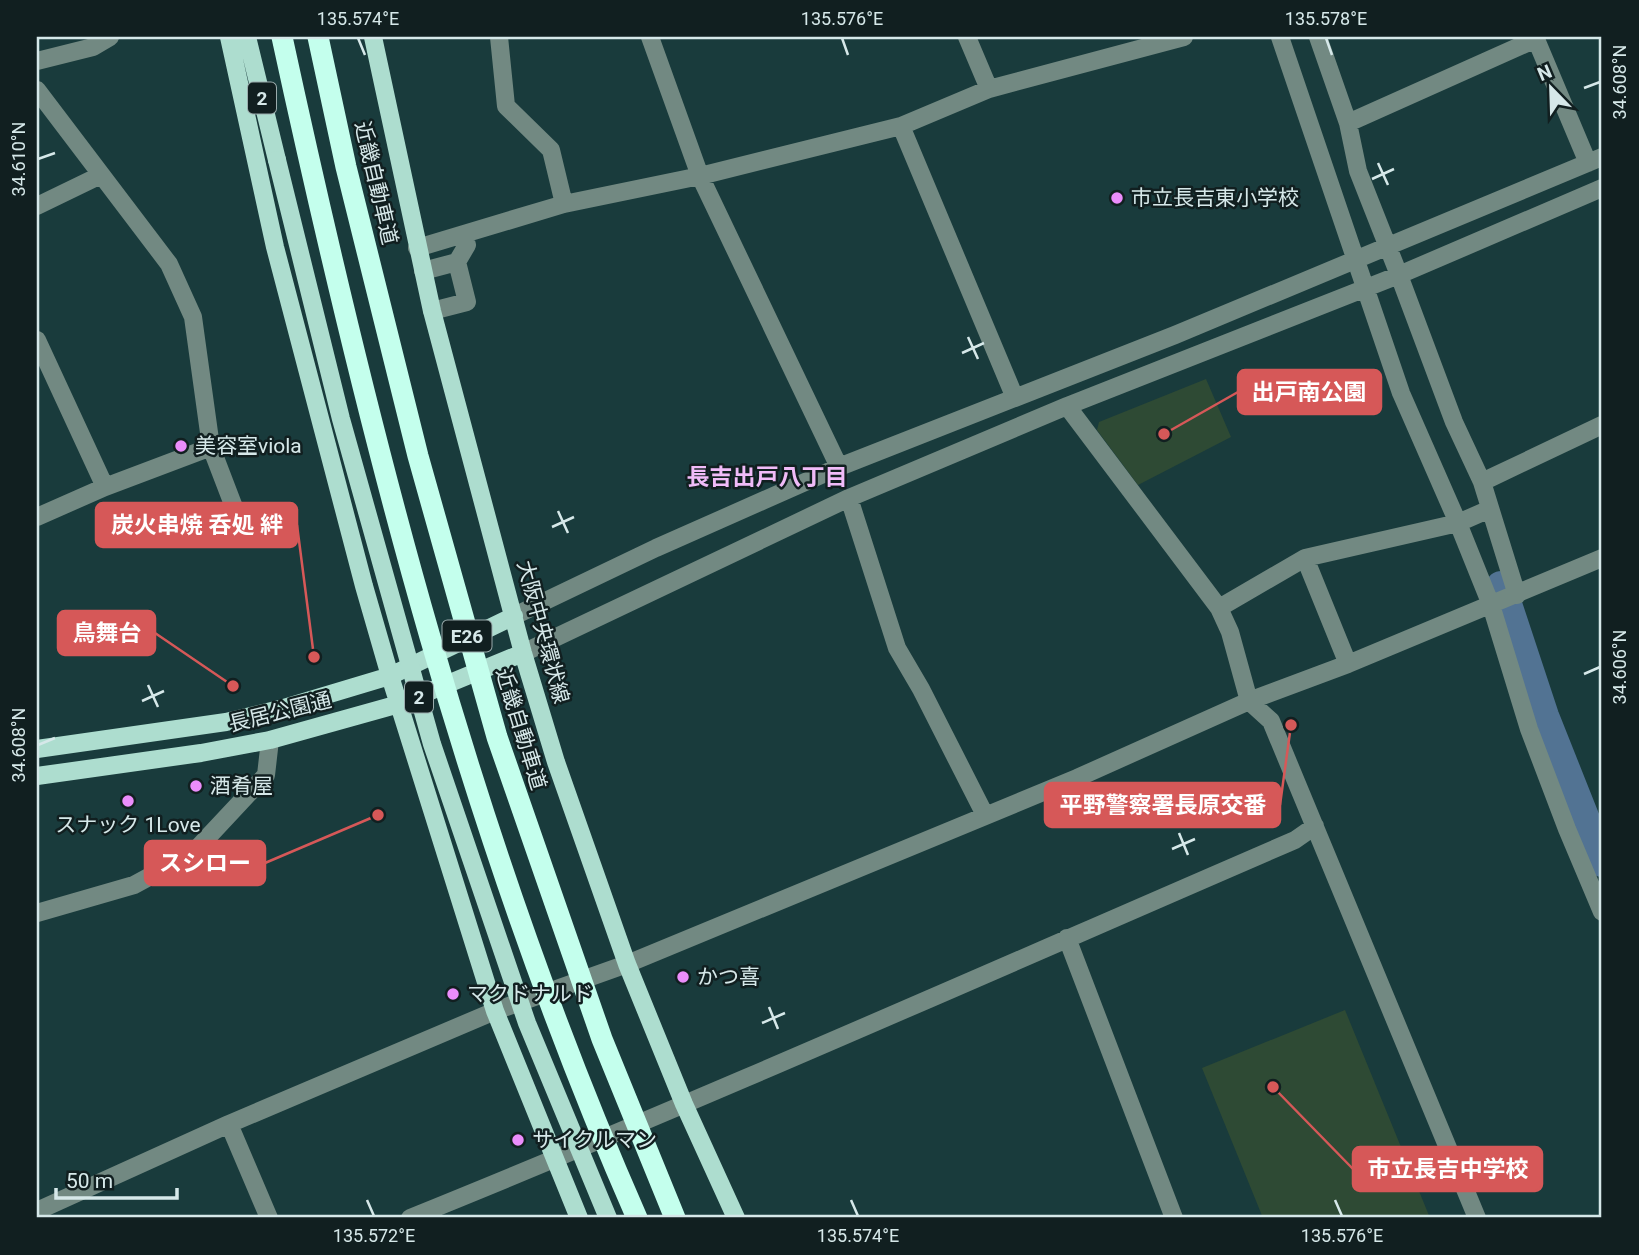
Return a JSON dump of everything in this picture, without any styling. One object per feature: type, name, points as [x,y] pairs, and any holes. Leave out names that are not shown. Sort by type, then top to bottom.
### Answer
[{"type":"highway","name":"E26","points":[[282,37],[311,172],[363,386],[422,609],[463,749],[515,905],[566,1044],[637,1218]]},
{"type":"highway","name":"近畿自動車道","points":[[318,37],[418,456],[497,737],[602,1039],[675,1218]]},
{"type":"main road","name":"2","points":[[229,37],[278,260],[356,560],[390,676],[495,1011],[579,1218]]},
{"type":"main road","name":"2","points":[[247,37],[341,419],[432,744],[527,1023],[608,1218]]},
{"type":"main road","name":"大阪中央環状線","points":[[373,37],[432,312],[523,653],[556,762],[627,964],[684,1104],[736,1218]]},
{"type":"main road","name":"長居公園通","points":[[37,749],[226,722],[280,709],[390,676],[514,616]]},
{"type":"main road","name":"長居公園通","points":[[37,776],[201,753],[270,740],[399,704],[523,653]]},
{"type":"street","points":[[37,61],[93,47],[110,37]]},
{"type":"street","points":[[499,37],[506,106],[551,150],[564,204]]},
{"type":"street","points":[[650,37],[700,176],[839,467]]},
{"type":"street","points":[[967,37],[989,89]]},
{"type":"street","points":[[417,248],[564,204],[700,176],[901,126],[989,89],[1184,37]]},
{"type":"street","points":[[1280,37],[1401,393],[1491,605],[1530,729],[1567,829],[1602,912]]},
{"type":"street","points":[[1318,37],[1348,123],[1358,171],[1454,422],[1482,482],[1517,594]]},
{"type":"street","points":[[514,616],[656,548],[839,467],[1355,261],[1595,160],[1536,38],[1348,123]]},
{"type":"street","points":[[37,90],[169,264],[192,317],[211,447],[242,528]]},
{"type":"street","points":[[901,126],[1015,398]]},
{"type":"street","points":[[37,206],[101,174]]},
{"type":"street","points":[[523,653],[849,498],[1067,406],[1399,275],[1601,191]]},
{"type":"street","points":[[432,312],[467,302],[457,262],[467,245],[464,234]]},
{"type":"street","points":[[423,271],[457,262]]},
{"type":"street","points":[[37,341],[105,487]]},
{"type":"street","points":[[1067,406],[1219,608],[1230,632],[1249,701],[1271,721],[1477,1218]]},
{"type":"street","points":[[1482,482],[1602,425]]},
{"type":"street","points":[[37,517],[105,487],[211,447]]},
{"type":"street","points":[[849,498],[897,648],[921,689],[985,815]]},
{"type":"street","points":[[1219,608],[1306,558],[1458,523],[1490,509]]},
{"type":"street","points":[[1306,558],[1348,664]]},
{"type":"street","points":[[37,1211],[229,1124],[495,1011],[627,964],[1077,778],[1249,701],[1348,664],[1602,558]]},
{"type":"street","points":[[37,913],[134,885],[193,853],[266,775],[270,740]]},
{"type":"street","points":[[410,1218],[554,1160],[1295,840],[1315,826]]},
{"type":"street","points":[[1068,938],[1174,1218]]},
{"type":"street","points":[[229,1124],[269,1218]]},
{"type":"green space","points":[[1206,379],[1231,437],[1138,485],[1097,430],[1099,422]]},
{"type":"green space","points":[[1345,1010],[1430,1218],[1263,1218],[1202,1068]]},
{"type":"waterway","points":[[1501,586],[1544,716],[1602,862]]},
{"type":"place","name":"市立長吉東小学校","points":[[1117,198]]},
{"type":"place","name":"出戸南公園","points":[[1164,434]]},
{"type":"place","name":"美容室viola","points":[[181,446]]},
{"type":"place","name":"炭火串焼 呑処 絆","points":[[314,657]]},
{"type":"place","name":"鳥舞台","points":[[233,686]]},
{"type":"place","name":"平野警察署長原交番","points":[[1291,725]]},
{"type":"place","name":"酒肴屋","points":[[196,786]]},
{"type":"place","name":"スナック 1Love","points":[[128,801]]},
{"type":"place","name":"スシロー","points":[[378,815]]},
{"type":"place","name":"かつ喜","points":[[683,977]]},
{"type":"place","name":"マクドナルド","points":[[453,994]]},
{"type":"place","name":"市立長吉中学校","points":[[1273,1087]]},
{"type":"place","name":"サイクルマン","points":[[518,1140]]},
{"type":"district","name":"長吉出戸八丁目","points":[[767,477]]}]
